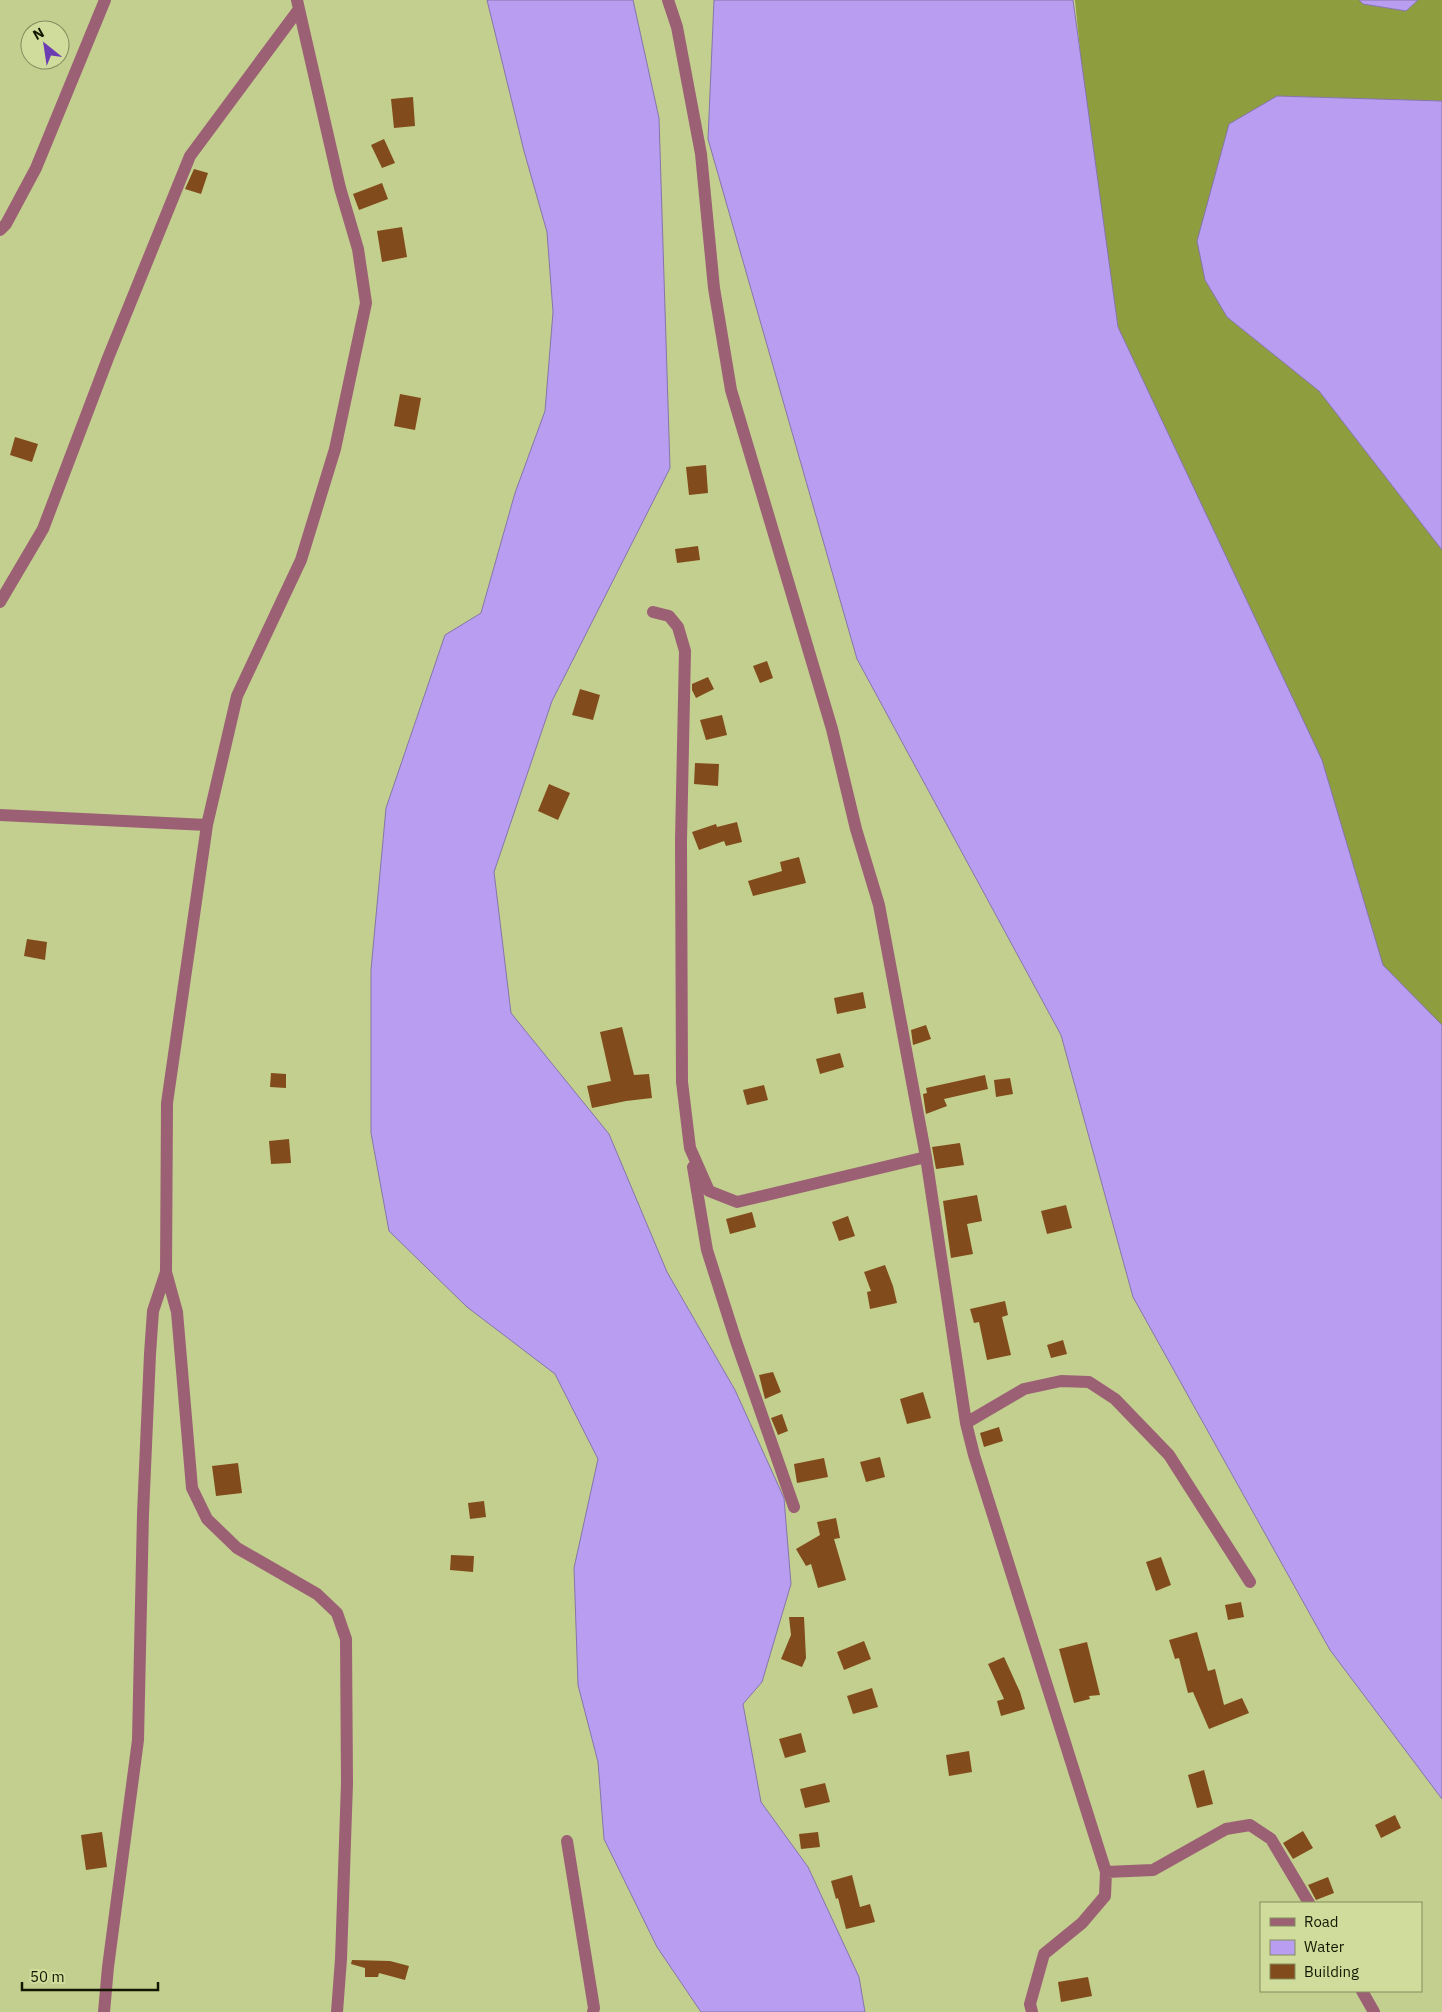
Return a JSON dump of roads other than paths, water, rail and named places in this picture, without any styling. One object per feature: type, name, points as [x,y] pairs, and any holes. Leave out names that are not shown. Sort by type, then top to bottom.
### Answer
[{"type":"street","points":[[0,230],[6,224],[36,168],[105,0]]},
{"type":"street","points":[[668,0],[677,27],[701,154],[714,288],[731,390],[832,729],[856,829],[879,905],[926,1157],[966,1423],[974,1455],[1106,1872],[1105,1896],[1082,1923],[1044,1954],[1030,2004],[1032,2012]]},
{"type":"street","points":[[0,602],[43,529],[108,358],[190,156],[298,4]]},
{"type":"street","points":[[298,4],[340,188],[358,249],[366,303],[335,449],[301,560],[237,696],[207,825],[167,1103],[166,1272],[177,1312],[192,1488],[207,1519],[237,1548],[317,1594],[337,1613],[346,1639],[347,1783],[341,1959],[337,2012]]},
{"type":"street","points":[[653,612],[669,616],[678,627],[685,651],[681,841],[682,1072],[690,1148],[707,1250],[736,1341],[794,1506]]},
{"type":"street","points":[[0,815],[207,825]]},
{"type":"street","points":[[690,1148],[709,1191],[737,1202],[926,1157]]},
{"type":"street","points":[[104,2012],[108,1967],[138,1740],[143,1514],[151,1337],[153,1311],[166,1272]]},
{"type":"street","points":[[966,1423],[1024,1389],[1061,1381],[1089,1382],[1115,1399],[1169,1455],[1250,1582]]},
{"type":"street","points":[[1106,1872],[1153,1870],[1226,1828],[1250,1826],[1271,1839],[1308,1902]]},
{"type":"street","points":[[567,1841],[594,2008],[593,2012]]},
{"type":"street","points":[[1363,1992],[1374,2012]]},
{"type":"water","points":[[487,0],[633,0],[659,118],[670,468],[552,701],[494,872],[511,1013],[609,1134],[667,1272],[735,1390],[784,1498],[791,1584],[762,1682],[743,1704],[761,1802],[808,1867],[859,1977],[865,2012],[701,2012],[657,1947],[604,1839],[598,1762],[578,1685],[574,1568],[598,1459],[555,1374],[467,1307],[389,1231],[371,1133],[371,970],[386,808],[445,635],[481,613],[515,493],[545,411],[553,312],[547,232],[524,151]]},
{"type":"water","points":[[714,0],[1073,0],[1118,327],[1322,760],[1383,965],[1442,1025],[1442,1799],[1330,1650],[1133,1297],[1061,1035],[857,659],[708,139]]},
{"type":"water","points":[[1359,0],[1418,0],[1406,11],[1363,4]]},
{"type":"water","points":[[1277,96],[1442,101],[1442,550],[1319,391],[1227,317],[1205,280],[1197,241],[1229,124]]}]
